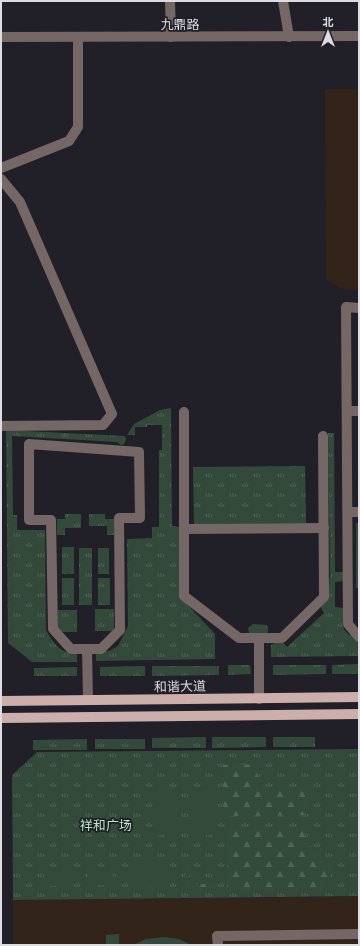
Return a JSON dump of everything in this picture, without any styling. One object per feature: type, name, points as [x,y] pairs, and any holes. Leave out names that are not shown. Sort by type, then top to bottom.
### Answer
[{"type":"main road","name":"和谐大道","points":[[1,702],[359,697]]},
{"type":"main road","points":[[1,718],[359,714]]},
{"type":"street","points":[[170,1],[171,37]]},
{"type":"street","points":[[283,1],[289,37]]},
{"type":"street","name":"九鼎路","points":[[1,37],[359,36]]},
{"type":"street","points":[[1,168],[69,141],[78,126],[78,37]]},
{"type":"street","points":[[1,179],[20,202],[112,414],[104,425],[1,426]]},
{"type":"street","points":[[359,308],[346,307],[348,624],[359,637]]},
{"type":"street","points":[[347,411],[359,411]]},
{"type":"street","points":[[184,412],[184,596],[239,638],[282,638],[324,597],[323,436]]},
{"type":"street","points":[[29,444],[139,452],[140,518],[119,518],[120,630],[101,649],[87,649],[71,649],[53,629],[51,520],[29,520],[29,444]]},
{"type":"street","points":[[348,512],[359,512]]},
{"type":"street","points":[[184,528],[324,528]]},
{"type":"street","points":[[259,638],[260,698]]},
{"type":"street","points":[[87,649],[88,700]]},
{"type":"street","points":[[218,945],[218,936],[359,934]]},
{"type":"shaded area","points":[[325,89],[359,89],[359,290],[340,288],[326,279]]},
{"type":"shaded area","points":[[359,896],[359,945],[13,945],[13,900]]},
{"type":"green space","points":[[171,408],[172,526],[180,527],[184,601],[215,634],[215,659],[96,661],[96,651],[109,651],[118,646],[128,626],[127,539],[152,538],[152,527],[159,527],[159,450],[162,450],[162,425],[135,427],[135,435],[127,435],[134,424],[160,410]]},
{"type":"green space","points":[[6,430],[125,436],[126,440],[124,444],[121,445],[117,442],[12,436],[13,515],[17,515],[17,530],[45,530],[46,630],[58,647],[71,654],[77,654],[77,662],[32,662],[8,643]]},
{"type":"green space","points":[[328,433],[334,433],[335,572],[344,572],[344,581],[335,582],[335,607],[344,608],[344,628],[348,634],[359,641],[359,656],[271,657],[271,645],[281,640],[287,647],[324,613],[320,606],[328,597],[330,575]]},
{"type":"green space","points":[[305,466],[306,523],[194,524],[193,467]]},
{"type":"green space","points":[[65,514],[81,514],[81,528],[65,528],[65,535],[57,535],[57,519],[65,519]]},
{"type":"green space","points":[[89,514],[105,514],[105,519],[114,519],[114,535],[107,535],[107,526],[89,526]]},
{"type":"green space","points":[[356,523],[359,523],[359,588],[356,588]]},
{"type":"green space","points":[[62,547],[74,547],[74,574],[62,574]]},
{"type":"green space","points":[[79,548],[92,548],[92,605],[79,605]]},
{"type":"green space","points":[[98,548],[109,548],[109,574],[98,574]]},
{"type":"green space","points":[[62,578],[74,578],[74,605],[62,605]]},
{"type":"green space","points":[[98,578],[110,578],[110,605],[98,605]]},
{"type":"green space","points":[[95,609],[114,609],[114,631],[95,631]]},
{"type":"green space","points":[[58,610],[77,610],[77,632],[58,632]]},
{"type":"green space","points":[[253,624],[266,625],[268,627],[268,632],[266,634],[249,633],[248,628]]},
{"type":"green space","points":[[359,664],[359,674],[332,674],[332,665]]},
{"type":"green space","points":[[228,665],[250,665],[251,674],[228,675]]},
{"type":"green space","points":[[273,665],[326,665],[326,674],[273,675]]},
{"type":"green space","points":[[145,666],[145,676],[100,676],[100,667]]},
{"type":"green space","points":[[152,666],[219,666],[219,675],[152,676]]},
{"type":"green space","points":[[77,667],[77,676],[34,676],[34,668]]},
{"type":"green space","points":[[206,737],[206,748],[152,748],[152,738]]},
{"type":"green space","points":[[212,737],[266,737],[266,747],[212,748]]},
{"type":"green space","points":[[273,737],[315,737],[315,747],[273,747]]},
{"type":"green space","points":[[87,739],[87,750],[33,750],[33,740]]},
{"type":"green space","points":[[95,739],[145,739],[145,749],[95,749]]},
{"type":"green space","name":"祥和广场","points":[[359,749],[359,896],[13,900],[12,775],[37,752]]},
{"type":"green space","points":[[223,765],[257,765],[258,791],[315,791],[307,802],[304,815],[224,816]]},
{"type":"green space","points":[[179,788],[180,835],[157,835],[156,789]]},
{"type":"green space","points":[[212,788],[213,835],[190,835],[189,789]]},
{"type":"green space","points":[[228,831],[303,831],[313,850],[330,863],[330,879],[324,881],[320,889],[227,890]]},
{"type":"green space","points":[[128,861],[170,861],[170,886],[128,887]]},
{"type":"green space","points":[[185,864],[190,864],[190,884],[215,884],[216,889],[185,889]]},
{"type":"green space","points":[[46,870],[71,870],[71,885],[46,886]]},
{"type":"green space","points":[[88,870],[113,870],[113,885],[88,885]]},
{"type":"green space","points":[[119,934],[119,945],[106,945],[106,935]]},
{"type":"green space","points":[[164,937],[179,939],[191,945],[133,945],[146,939]]}]
